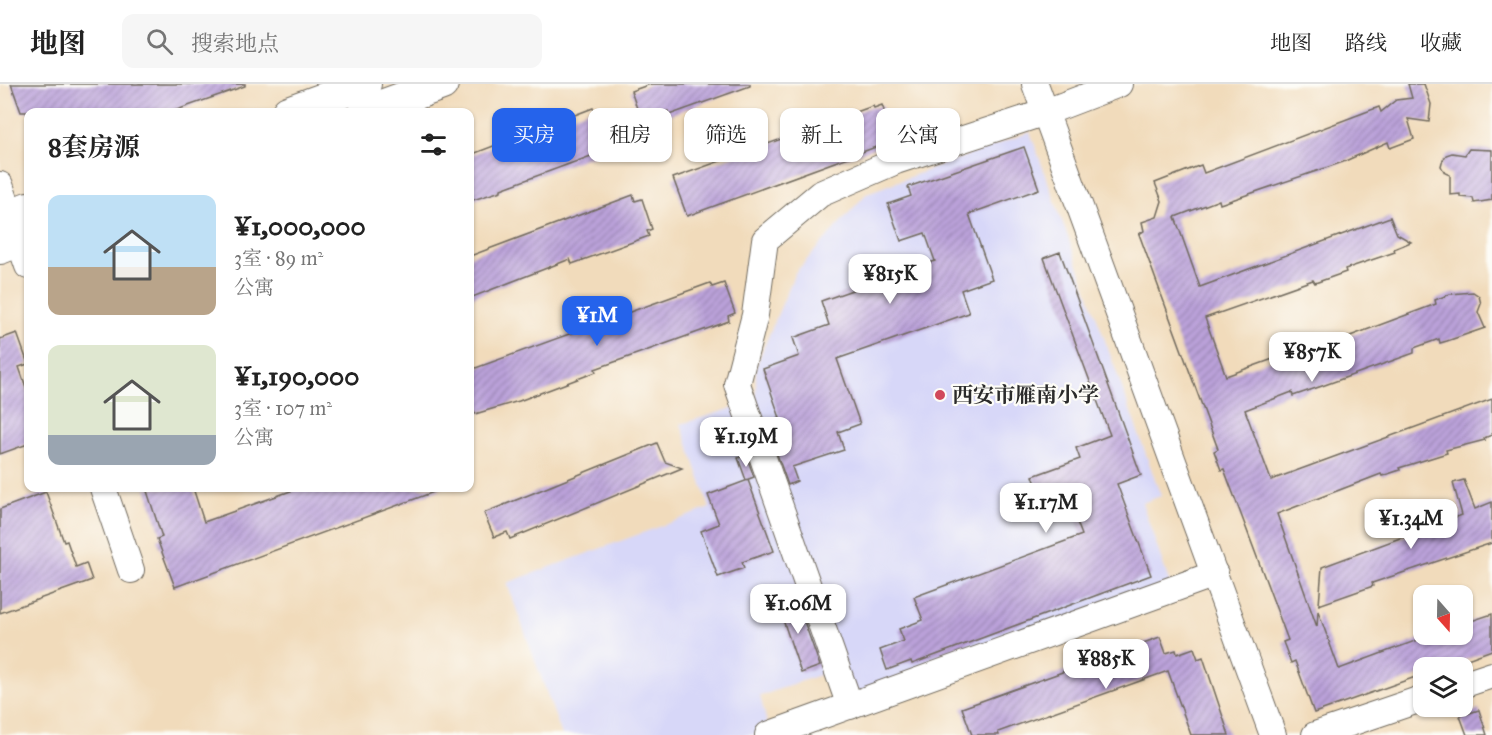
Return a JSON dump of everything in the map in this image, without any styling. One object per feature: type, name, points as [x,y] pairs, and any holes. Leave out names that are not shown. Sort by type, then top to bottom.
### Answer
[{"type":"main road","points":[[299,108],[365,84]]},
{"type":"main road","points":[[376,108],[442,84]]},
{"type":"street","points":[[1035,84],[1273,735]]},
{"type":"street","points":[[849,706],[737,384],[755,315],[765,240],[820,194],[896,161],[1046,112],[1119,84]]},
{"type":"street","points":[[0,185],[17,233]]},
{"type":"street","points":[[104,492],[131,570]]},
{"type":"street","points":[[768,735],[1215,574]]},
{"type":"street","points":[[1473,681],[1492,675]]},
{"type":"street","points":[[1315,735],[1413,702]]},
{"type":"shaded area","name":"西安市雁南小学","points":[[1030,132],[1161,496],[1142,503],[1170,584],[854,697],[756,424],[756,366],[795,273],[867,193],[950,162],[960,162],[960,158]]},
{"type":"shaded area","points":[[740,406],[833,670],[760,696],[770,735],[562,735],[507,583],[710,508],[681,424]]},
{"type":"building","points":[[11,84],[245,84],[245,86],[182,108],[24,108],[24,112],[21,112]]},
{"type":"building","points":[[651,84],[750,84],[750,86],[672,114],[672,108],[637,108],[631,91]]},
{"type":"building","points":[[1408,84],[1424,84],[1431,104],[1429,122],[1408,119],[1414,139],[1390,148],[1388,142],[1343,162],[1220,204],[1219,200],[1175,217],[1200,287],[1390,217],[1397,234],[1411,242],[1394,249],[1395,252],[1345,269],[1346,272],[1315,283],[1313,280],[1205,318],[1226,376],[1273,359],[1275,364],[1436,304],[1435,300],[1450,294],[1473,292],[1479,296],[1481,304],[1478,312],[1485,328],[1440,343],[1439,339],[1414,348],[1414,353],[1293,396],[1292,392],[1245,410],[1271,480],[1492,399],[1492,435],[1484,438],[1485,440],[1446,450],[1447,453],[1399,468],[1400,470],[1382,476],[1381,474],[1277,514],[1317,627],[1318,611],[1339,669],[1413,642],[1413,645],[1473,645],[1473,620],[1492,614],[1492,650],[1473,657],[1413,657],[1413,678],[1314,713],[1295,661],[1291,663],[1283,642],[1288,640],[1224,469],[1221,470],[1214,451],[1218,449],[1139,234],[1144,231],[1142,222],[1157,217],[1162,201],[1155,183],[1201,165],[1204,173],[1379,107],[1381,112],[1396,100],[1412,98]]},
{"type":"building","points":[[882,105],[883,108],[876,108],[876,147],[864,151],[864,109],[873,106],[874,108]]},
{"type":"building","points":[[588,110],[588,157],[576,161],[576,114]]},
{"type":"building","points":[[780,139],[780,162],[835,162],[687,216],[673,178],[717,162],[768,162],[768,144]]},
{"type":"building","points":[[492,147],[492,162],[575,162],[501,189],[501,191],[474,200],[474,153]]},
{"type":"building","points":[[1024,147],[1039,189],[969,214],[992,279],[961,290],[969,313],[837,359],[860,424],[838,432],[844,450],[792,467],[797,481],[788,485],[766,423],[780,418],[763,369],[799,356],[793,338],[829,325],[821,301],[935,261],[925,233],[901,241],[888,204],[911,196],[908,187]]},
{"type":"building","points":[[1469,149],[1492,150],[1492,200],[1474,203],[1473,198],[1460,197],[1460,194],[1450,195],[1450,175],[1445,173],[1441,166],[1442,162],[1446,155],[1452,153],[1465,155]]},
{"type":"building","points":[[633,195],[635,201],[642,199],[652,229],[647,231],[649,236],[572,264],[570,259],[474,296],[474,255]]},
{"type":"building","points":[[1060,252],[1141,475],[1117,484],[1151,575],[912,664],[911,661],[887,670],[880,650],[904,641],[899,629],[923,620],[914,597],[1082,535],[1069,502],[1046,511],[1033,476],[1080,459],[1076,448],[1110,435],[1044,258]]},
{"type":"building","points":[[710,283],[712,287],[724,283],[735,313],[728,316],[729,321],[595,369],[596,372],[519,401],[475,414],[474,369]]},
{"type":"building","points":[[17,333],[24,353],[24,365],[19,367],[24,381],[24,445],[0,454],[0,339]]},
{"type":"building","points":[[657,443],[665,462],[682,468],[510,539],[507,532],[494,537],[484,513]]},
{"type":"building","points":[[746,455],[754,477],[746,480],[738,458]]},
{"type":"building","points":[[748,480],[774,551],[742,562],[744,568],[718,577],[701,531],[719,524],[708,495]]},
{"type":"building","points":[[1464,480],[1475,509],[1492,502],[1492,543],[1372,583],[1373,586],[1319,605],[1322,567],[1462,515],[1453,483]]},
{"type":"building","points":[[46,492],[64,542],[67,541],[76,567],[86,563],[92,580],[0,613],[0,509]]},
{"type":"building","points":[[147,492],[194,492],[204,522],[288,492],[434,492],[175,587],[157,539],[162,537]]},
{"type":"building","points":[[795,596],[820,666],[801,673],[777,602]]},
{"type":"building","points":[[1160,637],[1166,653],[1176,650],[1177,654],[1194,648],[1198,659],[1203,657],[1229,735],[1191,735],[1168,671],[998,732],[999,735],[972,735],[962,708]]},
{"type":"building","points":[[1479,710],[1487,735],[1467,735],[1460,717],[1473,717],[1473,712]]},
{"type":"place","name":"西安市雁南小学","points":[[940,395]]}]
